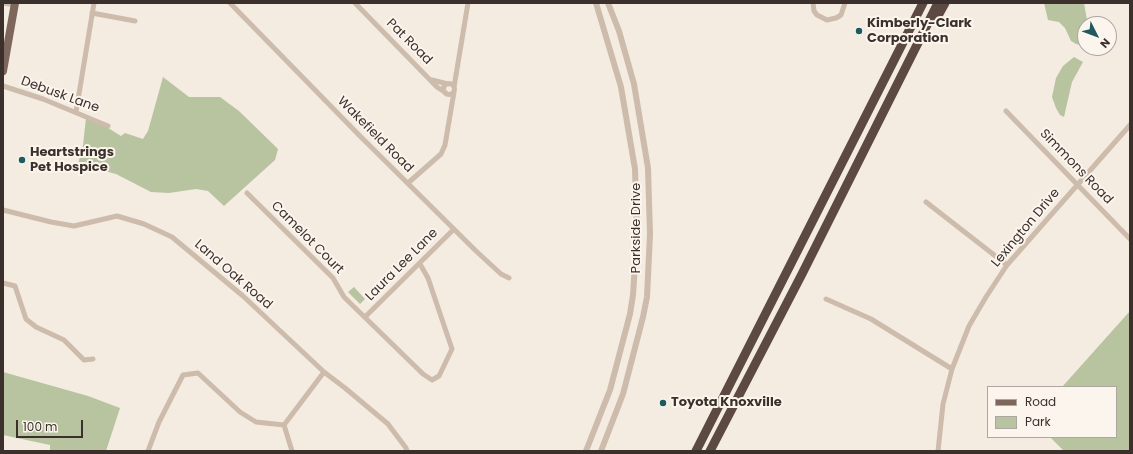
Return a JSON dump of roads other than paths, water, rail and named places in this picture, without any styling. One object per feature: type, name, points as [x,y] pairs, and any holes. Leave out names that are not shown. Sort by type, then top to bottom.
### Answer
[{"type":"highway","points":[[886,76],[917,3]]},
{"type":"highway","points":[[696,451],[923,3]]},
{"type":"highway","points":[[710,451],[938,3]]},
{"type":"highway","points":[[905,70],[928,35],[945,3]]},
{"type":"highway","points":[[714,451],[737,400]]},
{"type":"main road","points":[[3,71],[15,4]]},
{"type":"street","points":[[3,3],[15,4]]},
{"type":"street","points":[[76,112],[94,3]]},
{"type":"street","name":"Wakefield Road","points":[[230,3],[354,130],[454,229],[501,274],[509,278]]},
{"type":"street","name":"Pat Road","points":[[356,3],[437,88],[446,93]]},
{"type":"street","points":[[408,183],[441,154],[445,145],[451,105],[451,87],[456,72],[468,3]]},
{"type":"street","name":"Parkside Drive","points":[[586,451],[610,390],[630,314],[633,295],[637,234],[635,169],[621,87],[596,3]]},
{"type":"street","name":"Parkside Drive","points":[[601,451],[623,394],[643,317],[647,297],[650,234],[648,168],[634,84],[619,31],[608,3]]},
{"type":"street","points":[[813,3],[814,11],[818,16],[826,20],[836,18],[840,15],[844,11],[845,3]]},
{"type":"street","points":[[92,13],[135,21]]},
{"type":"street","name":"Pat Road","points":[[431,80],[451,87]]},
{"type":"street","name":"Debusk Lane","points":[[3,86],[22,91],[108,126]]},
{"type":"street","points":[[451,87],[444,88],[451,105]]},
{"type":"street","points":[[446,93],[451,87]]},
{"type":"street","name":"Simmons Road","points":[[1006,111],[1130,239]]},
{"type":"street","name":"Lexington Drive","points":[[938,451],[943,404],[952,369],[969,326],[1006,265],[1130,125]]},
{"type":"street","name":"Camelot Court","points":[[247,193],[333,278],[340,292],[429,380],[437,379],[452,349],[428,278],[420,264]]},
{"type":"street","points":[[926,202],[1006,265]]},
{"type":"street","name":"Land Oak Road","points":[[3,210],[50,222],[74,226],[117,216],[144,224],[172,237],[243,296],[324,372],[388,424],[407,451]]},
{"type":"street","name":"Laura Lee Lane","points":[[365,317],[454,229]]},
{"type":"street","points":[[3,282],[15,286],[26,319],[36,327],[64,340],[84,360],[92,359]]},
{"type":"street","points":[[826,299],[871,319],[952,369]]},
{"type":"street","points":[[284,424],[324,372]]},
{"type":"street","points":[[148,451],[159,422],[183,375],[198,373],[240,412],[256,422],[284,424]]},
{"type":"street","points":[[284,424],[292,451]]},
{"type":"place","name":"Kimberly-Clark Corporation","points":[[859,31]]},
{"type":"place","name":"Heartstrings Pet Hospice","points":[[22,160]]},
{"type":"place","name":"Toyota Knoxville","points":[[663,403]]}]
